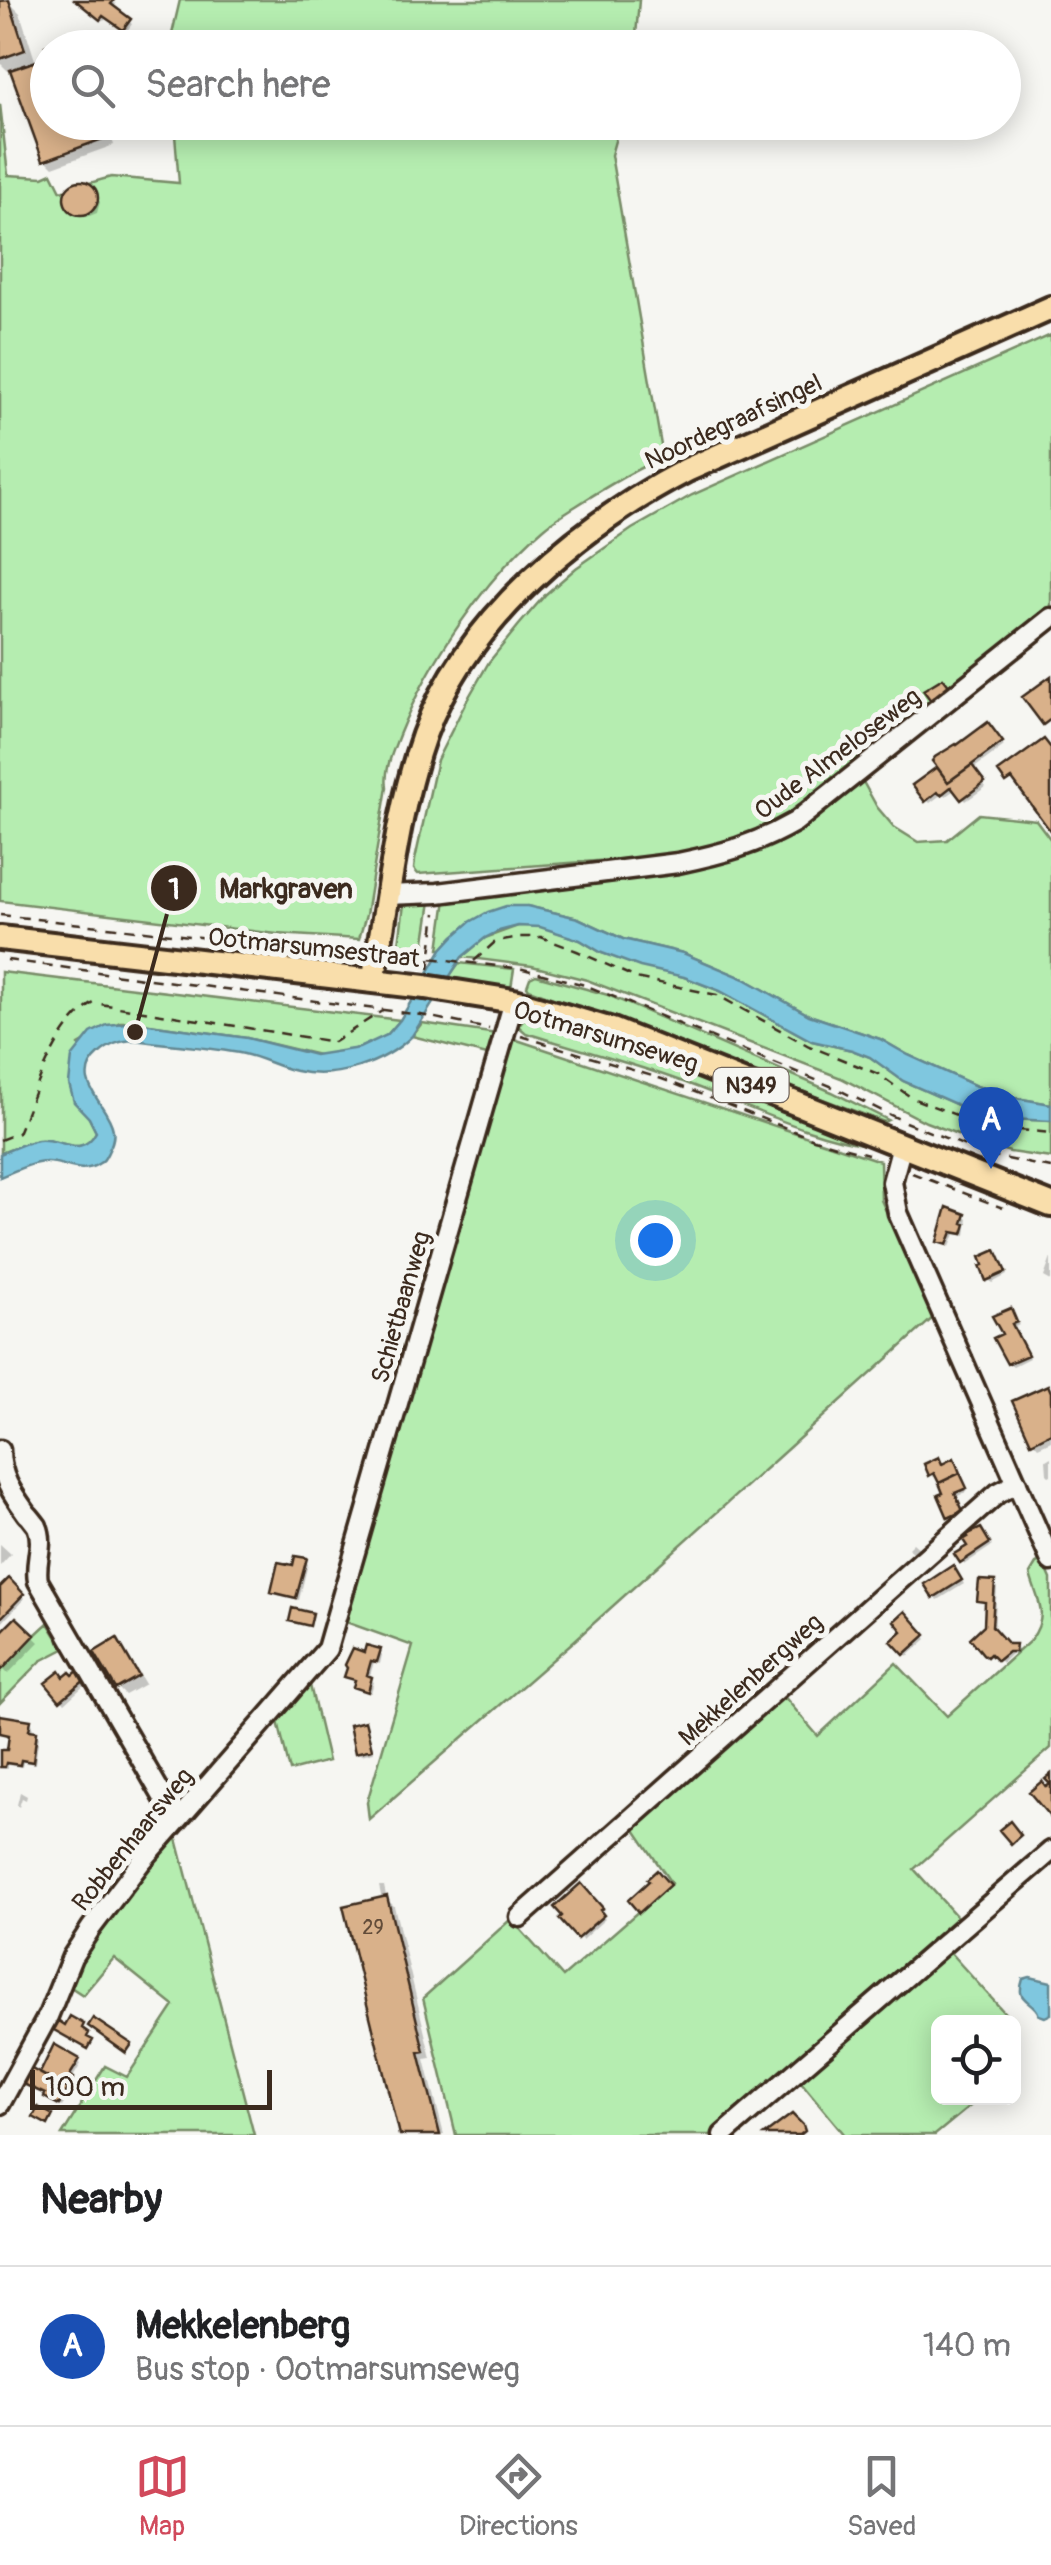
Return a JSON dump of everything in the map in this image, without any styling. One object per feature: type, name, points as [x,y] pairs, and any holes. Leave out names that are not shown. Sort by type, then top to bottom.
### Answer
[{"type":"main road","name":"Noordegraafsingel","points":[[373,981],[405,798],[425,732],[458,668],[504,607],[581,536],[649,489],[1051,308]]},
{"type":"main road","name":"Ootmarsumsestraat","points":[[0,938],[443,990]]},
{"type":"main road","name":"Ootmarsumseweg","points":[[443,990],[514,1001],[612,1030],[899,1156],[1051,1204]]},
{"type":"street","name":"Oude Almeloseweg","points":[[387,894],[438,893],[678,863],[764,840],[795,822],[1051,618]]},
{"type":"street","name":"Schietbaanweg","points":[[334,1627],[514,1001]]},
{"type":"street","points":[[899,1156],[892,1182],[898,1213],[1051,1561]]},
{"type":"street","points":[[0,1450],[2,1474],[37,1526],[41,1542],[35,1568],[38,1581],[178,1821]]},
{"type":"street","name":"Mekkelenbergweg","points":[[520,1917],[998,1493],[1017,1483]]},
{"type":"street","name":"Robbenhaarsweg","points":[[0,2104],[90,1928],[141,1862],[326,1649],[334,1627]]},
{"type":"street","points":[[723,2135],[1051,1852]]},
{"type":"path","points":[[431,957],[438,893]]},
{"type":"path","name":"Ootmarsumsestraat","points":[[0,915],[316,950],[431,957]]},
{"type":"path","points":[[472,962],[502,940],[541,937],[636,978],[717,995],[809,1046],[878,1074],[912,1098],[986,1127],[1051,1132]]},
{"type":"path","name":"Ootmarsumseweg","points":[[431,957],[523,968],[585,984],[988,1155],[1051,1168]]},
{"type":"path","name":"Ootmarsumsestraat","points":[[0,959],[421,1015]]},
{"type":"path","points":[[0,1140],[18,1133],[54,1050],[79,1012],[94,1003],[334,1042],[383,1010]]},
{"type":"path","name":"Ootmarsumseweg","points":[[421,1015],[504,1032],[662,1078],[814,1138],[873,1155],[899,1156],[1016,1213]]},
{"type":"green space","points":[[180,0],[639,0],[636,30],[173,30]]},
{"type":"green space","points":[[0,104],[8,175],[43,177],[52,173],[61,191],[111,177],[179,183],[175,140],[615,140],[611,155],[663,457],[608,486],[544,528],[479,597],[442,651],[411,708],[390,761],[359,939],[277,934],[0,901]]},
{"type":"green space","points":[[1051,335],[1051,616],[779,823],[735,841],[679,855],[418,874],[415,860],[437,760],[466,702],[489,662],[519,625],[576,568],[632,529],[692,495]]},
{"type":"green space","points":[[862,780],[894,827],[918,842],[947,840],[979,814],[1036,820],[1051,840],[1051,1104],[976,1086],[880,1039],[809,1015],[745,979],[683,953],[623,939],[578,918],[527,906],[454,936],[439,949],[446,899],[679,869],[821,812]]},
{"type":"green space","points":[[431,901],[424,948],[399,944],[404,904]]},
{"type":"green space","points":[[518,926],[540,926],[580,940],[602,953],[720,991],[812,1041],[870,1057],[903,1081],[987,1118],[1051,1121],[1051,1158],[1010,1152],[926,1122],[841,1078],[587,980],[532,966],[462,957],[485,938]]},
{"type":"green space","points":[[459,963],[514,969],[511,988],[448,978]]},
{"type":"green space","points":[[1,972],[400,1020],[376,1041],[323,1056],[247,1038],[120,1022],[79,1045],[89,1118],[96,1132],[90,1140],[72,1146],[37,1140],[1,1153]]},
{"type":"green space","points":[[536,975],[608,995],[888,1120],[884,1122],[529,989],[530,978]]},
{"type":"green space","points":[[526,1016],[607,1040],[875,1146],[798,1127],[672,1078],[526,1033],[518,1026]]},
{"type":"green space","points":[[422,1023],[497,1034],[491,1056],[412,1036]]},
{"type":"green space","points":[[514,1039],[880,1161],[881,1200],[934,1317],[574,1641],[369,1819],[367,1802],[413,1646],[343,1621]]},
{"type":"green space","points":[[1043,1561],[1051,1579],[1051,1748],[914,1869],[957,1917],[713,2135],[456,2135],[423,1998],[511,1919],[563,1977],[671,1883],[633,1827],[782,1694],[818,1736],[896,1663],[947,1716],[1037,1631],[1041,1614],[1030,1574]]},
{"type":"green space","points":[[48,1623],[64,1649],[41,1661],[0,1703],[0,1660]]},
{"type":"green space","points":[[309,1681],[328,1761],[290,1771],[277,1717]]},
{"type":"green space","points":[[175,1831],[254,2135],[62,2135],[105,2066],[127,2077],[174,2006],[114,1958],[83,1995],[66,1984],[80,1950]]},
{"type":"green space","points":[[944,1946],[1007,2015],[931,2015],[931,2105],[971,2105],[935,2135],[845,2135],[796,2076]]},
{"type":"water","points":[[506,906],[527,906],[578,918],[623,939],[683,953],[745,979],[809,1015],[880,1039],[976,1086],[1051,1104],[1051,1121],[987,1118],[903,1081],[870,1057],[812,1041],[720,991],[684,977],[640,967],[540,927],[518,926],[485,938],[462,957],[412,1036],[387,1055],[358,1067],[311,1073],[217,1050],[134,1040],[111,1045],[91,1064],[88,1074],[113,1130],[103,1160],[85,1169],[40,1162],[0,1177],[0,1154],[38,1140],[84,1145],[96,1132],[74,1102],[69,1084],[72,1057],[91,1033],[107,1025],[135,1022],[247,1038],[315,1055],[359,1048],[387,1035],[400,1020],[442,949],[454,936],[470,922]]},
{"type":"water","points":[[1023,1979],[1051,1982],[1051,2014],[1045,2017],[1038,2015],[1021,1994]]},
{"type":"building","points":[[9,0],[25,50],[0,59],[0,1]]},
{"type":"building","points":[[75,0],[114,0],[111,4],[131,19],[123,30],[103,16],[100,20]]},
{"type":"building","points":[[30,63],[30,125],[10,70]]},
{"type":"building","points":[[35,140],[100,140],[43,161]]},
{"type":"building","points":[[81,181],[93,186],[98,198],[93,210],[81,215],[69,210],[64,198],[69,186]]},
{"type":"building","points":[[1051,676],[1051,719],[1043,725],[1022,697]]},
{"type":"building","points":[[943,678],[950,687],[932,702],[923,690]]},
{"type":"building","points":[[988,722],[1003,742],[948,782],[932,761]]},
{"type":"building","points":[[1044,739],[1051,748],[1051,832],[1012,779],[1006,783],[998,772]]},
{"type":"building","points":[[972,765],[985,782],[961,800],[951,787],[925,802],[912,785],[937,767],[948,782]]},
{"type":"building","points":[[947,1207],[966,1214],[966,1224],[963,1234],[952,1232],[947,1245],[937,1242]]},
{"type":"building","points":[[996,1250],[1006,1272],[986,1281],[980,1257]]},
{"type":"building","points":[[1011,1308],[1017,1322],[1012,1324],[1028,1355],[1007,1364],[993,1338],[1002,1334],[992,1316]]},
{"type":"building","points":[[1048,1385],[1051,1433],[1031,1443],[1012,1401]]},
{"type":"building","points":[[939,1457],[942,1464],[954,1458],[960,1473],[939,1483],[934,1473],[929,1476],[924,1464]]},
{"type":"building","points":[[960,1473],[967,1488],[955,1493],[963,1511],[948,1518],[938,1495],[943,1493],[939,1483]]},
{"type":"building","points":[[981,1528],[990,1543],[960,1563],[954,1554],[967,1546],[963,1540],[966,1535]]},
{"type":"building","points":[[295,1556],[307,1558],[296,1598],[271,1592],[278,1562],[293,1565]]},
{"type":"building","points":[[953,1565],[962,1580],[933,1598],[924,1584]]},
{"type":"building","points":[[9,1578],[24,1594],[0,1619],[0,1587]]},
{"type":"building","points":[[979,1580],[995,1581],[992,1626],[1008,1644],[1016,1644],[1015,1652],[1008,1652],[997,1661],[990,1654],[983,1654],[970,1638],[984,1625],[985,1602],[977,1601]]},
{"type":"building","points":[[292,1608],[313,1613],[310,1626],[289,1621]]},
{"type":"building","points":[[905,1611],[926,1635],[904,1655],[891,1641],[902,1631],[894,1621]]},
{"type":"building","points":[[16,1617],[35,1635],[1,1671],[0,1633]]},
{"type":"building","points":[[117,1638],[139,1676],[116,1689],[94,1652]]},
{"type":"building","points":[[366,1645],[381,1649],[377,1662],[371,1661],[368,1692],[353,1687],[355,1680],[344,1677],[353,1648],[364,1652]]},
{"type":"building","points":[[79,1670],[86,1679],[60,1701],[45,1683],[60,1671],[64,1677]]},
{"type":"building","points":[[0,1715],[31,1720],[29,1730],[37,1731],[33,1762],[21,1760],[20,1765],[6,1763],[0,1767],[0,1750],[7,1750],[9,1735],[0,1733]]},
{"type":"building","points":[[365,1721],[372,1749],[355,1753],[349,1725]]},
{"type":"building","points":[[1051,1774],[1051,1818],[1029,1792],[1042,1781],[1046,1787],[1050,1784],[1045,1779]]},
{"type":"building","points":[[1010,1821],[1021,1835],[1011,1844],[999,1830]]},
{"type":"building","points":[[657,1870],[670,1885],[639,1913],[628,1900]]},
{"type":"building","points":[[581,1883],[603,1908],[600,1910],[604,1915],[577,1939],[554,1907]]},
{"type":"building","points":[[387,1896],[440,2135],[399,2135],[343,1906]]},
{"type":"building","points":[[70,2016],[84,2024],[87,2037],[93,2040],[88,2049],[54,2030],[59,2021],[65,2025]]},
{"type":"building","points":[[93,2018],[132,2044],[126,2053],[88,2026]]},
{"type":"building","points":[[54,2044],[80,2059],[70,2075],[74,2078],[68,2089],[40,2073]]},
{"type":"building","points":[[30,2068],[68,2089],[59,2105],[21,2083]]},
{"type":"building","points":[[38,2107],[53,2115],[48,2125],[33,2117]]},
{"type":"building","points":[[792,2114],[803,2125],[805,2131],[800,2135],[764,2135]]},
{"type":"place","name":"Markgraven","points":[[135,1032]]},
{"type":"place","name":"Mekkelenberg","points":[[991,1169]]}]
